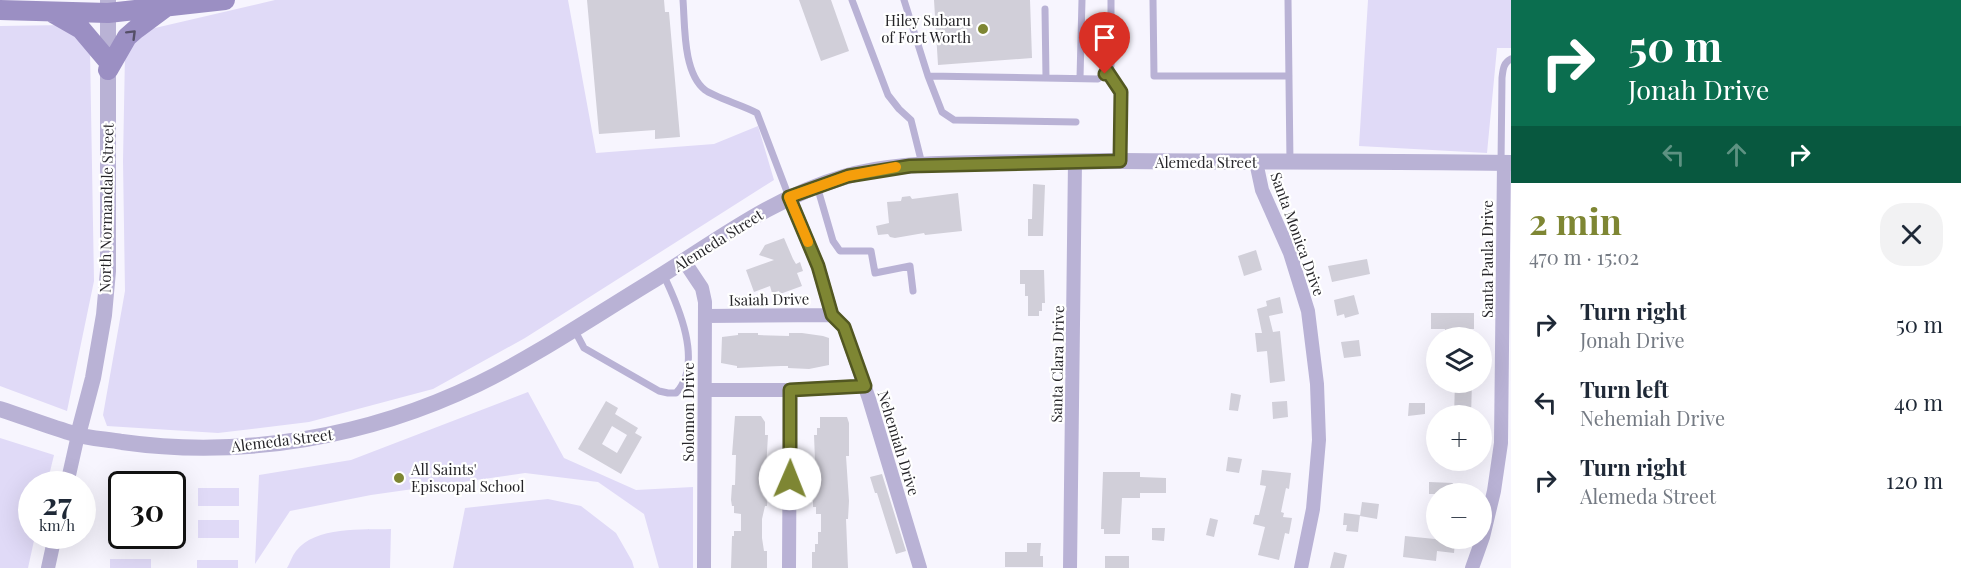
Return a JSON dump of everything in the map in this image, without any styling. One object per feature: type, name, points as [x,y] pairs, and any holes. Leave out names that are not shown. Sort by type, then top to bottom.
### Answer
[{"type":"main road","points":[[0,10],[50,11],[108,6],[166,7],[225,0]]},
{"type":"main road","points":[[50,11],[81,29],[108,66],[127,38],[166,7]]},
{"type":"street","name":"North Normandale Street","points":[[69,471],[93,378],[104,315],[108,271],[108,6]]},
{"type":"street","name":"Alemeda Street","points":[[0,408],[78,435],[164,448],[217,448],[274,444],[347,431],[396,417],[478,384],[789,197],[848,176],[922,165],[1075,161],[1506,163]]},
{"type":"street","name":"Santa Clara Drive","points":[[1070,568],[1075,161]]},
{"type":"street","name":"Santa Monica Drive","points":[[1256,162],[1262,190],[1290,254],[1308,311],[1317,384],[1319,440],[1313,509],[1301,568]]},
{"type":"street","name":"Santa Paula Drive","points":[[1472,568],[1483,537],[1494,491],[1501,443],[1506,163]]},
{"type":"street","name":"Nehemiah Drive","points":[[789,197],[818,266],[832,315],[844,327],[865,386],[920,568]]},
{"type":"street","name":"Solomon Drive","points":[[684,261],[702,288],[706,316],[704,568]]},
{"type":"street","name":"Isaiah Drive","points":[[706,316],[832,315]]},
{"type":"street","points":[[705,390],[790,390],[865,386]]},
{"type":"street","points":[[789,568],[790,390]]},
{"type":"street","points":[[48,568],[52,549]]},
{"type":"lane","points":[[683,0],[691,72],[705,90],[757,112],[789,197]]},
{"type":"lane","points":[[852,0],[888,95],[898,109],[911,120],[922,165]]},
{"type":"lane","points":[[904,0],[942,112],[954,120],[1076,122]]},
{"type":"lane","points":[[1080,78],[1082,0]]},
{"type":"lane","points":[[928,76],[1098,79],[1111,66],[1111,0]]},
{"type":"lane","points":[[1153,0],[1154,75],[1288,76]]},
{"type":"lane","points":[[1288,0],[1290,162]]},
{"type":"lane","points":[[1046,9],[1046,78]]},
{"type":"lane","points":[[1506,163],[1502,78],[1504,67],[1511,58]]},
{"type":"lane","points":[[1107,71],[1121,92],[1120,161]]},
{"type":"lane","points":[[817,186],[833,241],[840,251],[871,251],[875,273],[910,266],[913,291]]},
{"type":"lane","points":[[574,328],[584,348],[659,391],[676,393],[686,380],[687,345],[679,306],[663,274]]},
{"type":"shaded area","points":[[275,0],[568,0],[596,153],[714,144],[758,126],[774,180],[525,338],[433,389],[309,422],[218,433],[107,426],[103,415],[125,291],[123,161],[125,54],[142,31]]},
{"type":"shaded area","points":[[1368,0],[1511,0],[1511,48],[1497,48],[1487,153],[1359,146]]},
{"type":"shaded area","points":[[65,25],[90,51],[94,281],[67,411],[0,386],[0,26]]},
{"type":"shaded area","points":[[528,392],[564,458],[636,490],[693,487],[693,568],[659,568],[644,514],[598,482],[525,473],[371,495],[290,511],[255,564],[259,475],[351,460]]},
{"type":"shaded area","points":[[0,438],[54,455],[50,471],[18,471],[18,549],[32,549],[28,568],[0,568]]},
{"type":"shaded area","points":[[198,488],[239,488],[239,506],[198,506]]},
{"type":"shaded area","points":[[548,499],[581,506],[616,533],[634,568],[453,568],[465,508]]},
{"type":"shaded area","points":[[198,520],[239,520],[239,538],[198,538]]},
{"type":"shaded area","points":[[391,529],[390,568],[287,568],[296,551],[315,537],[340,531]]},
{"type":"shaded area","points":[[110,559],[151,559],[151,568],[110,568]]},
{"type":"shaded area","points":[[197,560],[238,560],[238,568],[197,568]]},
{"type":"building","points":[[587,0],[664,0],[665,12],[669,12],[680,137],[655,139],[655,130],[599,134]]},
{"type":"building","points":[[799,0],[831,0],[849,51],[821,61]]},
{"type":"building","name":"Hiley Subaru of Fort Worth","points":[[934,0],[1030,0],[1032,58],[938,65]]},
{"type":"building","points":[[1033,184],[1045,185],[1043,236],[1028,236],[1028,219],[1032,219]]},
{"type":"building","points":[[958,193],[962,231],[925,235],[924,233],[895,238],[888,234],[878,235],[876,226],[889,223],[887,202],[901,201],[902,197],[910,196],[912,199]]},
{"type":"building","points":[[784,238],[796,264],[800,262],[803,271],[797,273],[802,286],[780,294],[779,291],[772,293],[770,286],[754,292],[746,270],[774,260],[759,255],[765,245]]},
{"type":"building","points":[[1256,250],[1262,270],[1244,276],[1238,256]]},
{"type":"building","points":[[1367,259],[1370,274],[1332,282],[1328,266]]},
{"type":"building","points":[[1020,270],[1044,270],[1045,303],[1042,303],[1039,316],[1028,316],[1028,296],[1025,296],[1025,284],[1020,284]]},
{"type":"building","points":[[1354,295],[1359,314],[1345,318],[1344,314],[1337,316],[1334,300]]},
{"type":"building","points":[[1280,297],[1283,313],[1269,316],[1273,332],[1280,331],[1285,381],[1270,383],[1267,351],[1257,352],[1255,333],[1262,333],[1257,309],[1267,306],[1266,301]]},
{"type":"building","points":[[1431,313],[1474,313],[1474,327],[1431,327]]},
{"type":"building","points":[[738,333],[789,336],[789,333],[802,333],[829,338],[829,365],[809,369],[788,368],[788,366],[737,368],[737,366],[721,363],[722,337],[738,335]]},
{"type":"building","points":[[1359,340],[1361,356],[1344,358],[1341,342]]},
{"type":"building","points":[[1231,393],[1241,395],[1238,411],[1229,410]]},
{"type":"building","points":[[1455,393],[1472,393],[1471,405],[1454,405]]},
{"type":"building","points":[[606,401],[618,408],[615,414],[638,428],[635,433],[642,437],[621,474],[578,449]],"holes":[[[612,426],[627,435],[617,453],[602,444]]]},
{"type":"building","points":[[1287,401],[1288,417],[1273,419],[1272,402]]},
{"type":"building","points":[[1409,403],[1425,403],[1425,414],[1408,416]]},
{"type":"building","points":[[735,416],[761,416],[765,422],[765,435],[768,435],[765,486],[768,486],[767,506],[765,506],[762,519],[762,538],[764,551],[767,551],[767,568],[731,568],[732,536],[734,536],[734,531],[741,531],[741,514],[734,513],[731,500],[732,485],[735,485],[736,455],[732,455]]},
{"type":"building","points":[[820,417],[847,417],[849,423],[849,456],[846,456],[849,501],[848,519],[846,519],[848,568],[812,568],[812,552],[815,552],[815,544],[818,544],[818,532],[821,532],[821,514],[816,514],[813,501],[808,501],[808,493],[813,492],[813,486],[816,486],[814,435],[817,435],[817,428],[820,428]]},
{"type":"building","points":[[1228,457],[1242,459],[1239,473],[1226,471]]},
{"type":"building","points":[[1262,470],[1291,473],[1289,489],[1286,488],[1281,512],[1284,513],[1283,517],[1292,518],[1289,534],[1285,533],[1279,560],[1258,555],[1265,527],[1253,524],[1255,515],[1259,515],[1266,486],[1260,485]]},
{"type":"building","points":[[1103,472],[1140,472],[1140,477],[1166,478],[1166,493],[1140,493],[1140,498],[1122,498],[1120,534],[1104,534],[1104,529],[1101,529]]},
{"type":"building","points":[[882,474],[906,551],[896,554],[870,477]]},
{"type":"building","points":[[1362,502],[1379,504],[1377,519],[1360,516]]},
{"type":"building","points":[[1344,513],[1360,515],[1358,532],[1346,531],[1347,525],[1343,525]]},
{"type":"building","points":[[1210,518],[1218,520],[1214,537],[1206,535]]},
{"type":"building","points":[[1152,528],[1165,528],[1164,541],[1152,540]]},
{"type":"building","points":[[1405,536],[1426,538],[1426,549],[1454,549],[1454,553],[1437,551],[1436,561],[1403,557]]},
{"type":"building","points":[[1027,543],[1041,543],[1040,556],[1043,556],[1043,567],[1005,567],[1005,552],[1027,552]]},
{"type":"building","points":[[1334,552],[1347,555],[1344,568],[1330,568]]},
{"type":"building","points":[[1105,556],[1129,556],[1129,568],[1105,568]]},
{"type":"slow traffic","points":[[808,242],[789,197],[848,176],[896,167]]},
{"type":"place","name":"Hiley Subaru of Fort Worth","points":[[983,29]]},
{"type":"place","name":"All Saints' Episcopal School","points":[[399,478]]},
{"type":"route","points":[[790,479],[790,390],[865,386],[844,327],[832,315],[818,266],[789,197],[848,176],[923,164],[1120,161],[1121,92],[1107,71],[1105,74]]}]
